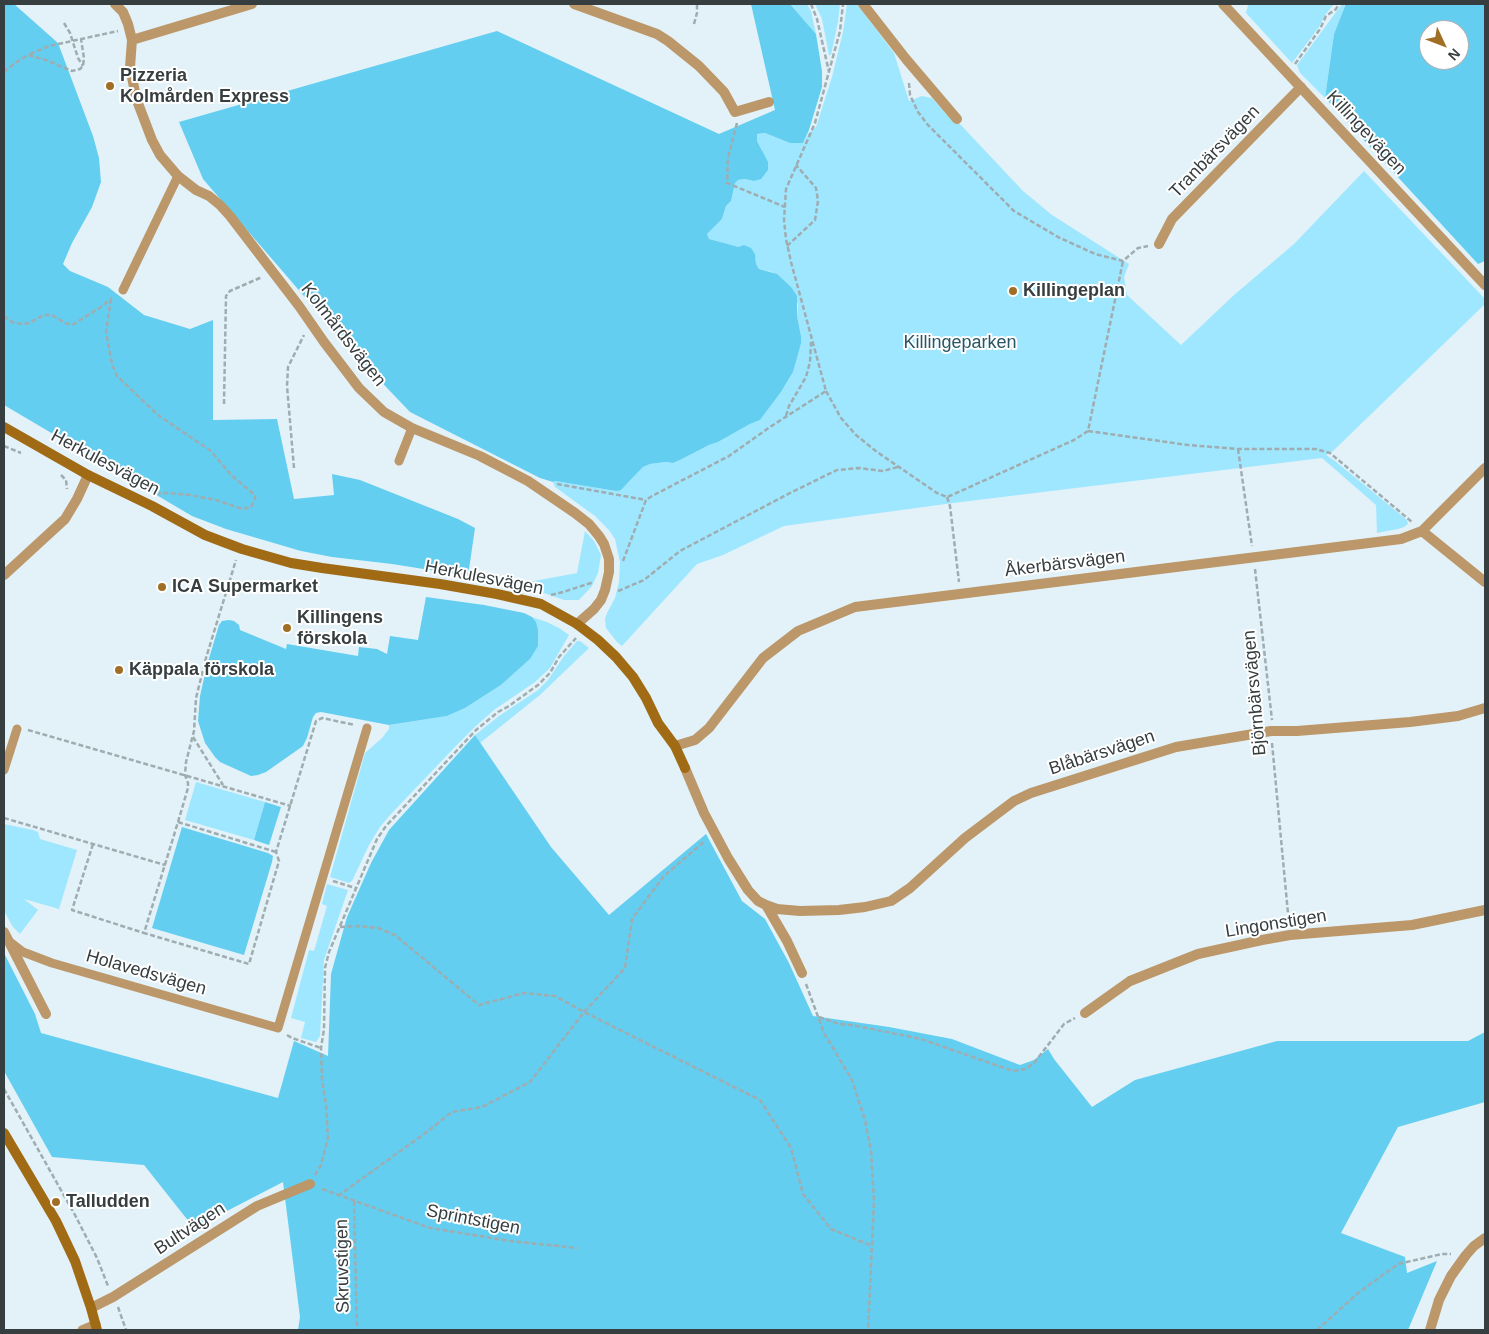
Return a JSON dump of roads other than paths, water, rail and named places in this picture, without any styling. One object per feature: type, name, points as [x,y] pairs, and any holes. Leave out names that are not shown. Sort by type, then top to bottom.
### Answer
[{"type":"street","name":"Kolmårdsvägen","points":[[115,4],[122,12],[128,24],[132,40],[130,67],[136,98],[152,140],[160,155],[178,176],[220,205],[230,216],[359,388],[384,412],[412,428],[480,456],[528,481],[576,513],[589,524],[604,544],[609,559],[605,590],[601,600],[594,609],[577,624]]},
{"type":"street","points":[[132,40],[252,4]]},
{"type":"street","points":[[574,4],[657,34],[668,41],[699,66],[724,92],[735,112],[770,102]]},
{"type":"street","points":[[863,4],[956,119]]},
{"type":"street","name":"Killingevägen","points":[[1223,4],[1485,285]]},
{"type":"street","name":"Tranbärsvägen","points":[[1159,244],[1172,219],[1301,88]]},
{"type":"street","name":"Herkulesvägen","points":[[4,427],[88,475],[152,506],[205,535],[242,549],[291,563],[440,584],[520,598],[540,604],[577,624],[616,657],[633,677],[658,722],[675,746],[704,812],[748,890],[758,901],[766,905],[787,941],[802,973]]},
{"type":"street","name":"Herkulesvägen","points":[[4,432],[19,436]]},
{"type":"street","name":"Åkerbärsvägen","points":[[675,746],[695,740],[708,728],[762,658],[798,631],[855,606],[1401,539],[1422,531],[1485,468]]},
{"type":"street","points":[[4,575],[65,519],[88,475]]},
{"type":"street","points":[[1422,531],[1485,582]]},
{"type":"street","name":"Blåbärsvägen","points":[[766,905],[800,911],[839,910],[891,901],[910,888],[965,838],[1014,801],[1176,747],[1271,731],[1306,731],[1458,716],[1485,708]]},
{"type":"street","name":"Lingonstigen","points":[[1085,1013],[1130,981],[1198,954],[1290,935],[1412,925],[1485,910]]},
{"type":"street","name":"Holavedsvägen","points":[[6,936],[46,1014]]},
{"type":"street","points":[[4,1133],[56,1221],[75,1261],[98,1328]]},
{"type":"street","name":"Bultvägen","points":[[92,1308],[113,1297],[257,1206],[310,1184]]},
{"type":"street","points":[[1430,1330],[1439,1300],[1451,1276],[1466,1254],[1485,1238]]},
{"type":"lane","points":[[123,290],[178,176]]},
{"type":"lane","points":[[399,461],[412,428]]},
{"type":"lane","name":"Holavedsvägen","points":[[6,936],[23,952],[52,963],[278,1028],[367,728]]},
{"type":"lane","points":[[4,770],[17,729]]},
{"type":"lane","points":[[82,1330],[98,1328]]},
{"type":"place","name":"Pizzeria Kolmården Express","points":[[110,86]]},
{"type":"place","name":"Killingeplan","points":[[1013,291]]},
{"type":"place","name":"ICA Supermarket","points":[[162,587]]},
{"type":"place","name":"Killingens förskola","points":[[287,628]]},
{"type":"place","name":"Käppala förskola","points":[[119,670]]},
{"type":"place","name":"Talludden","points":[[56,1202]]},
{"type":"park label","name":"Killingeparken","points":[[960,343]]}]
